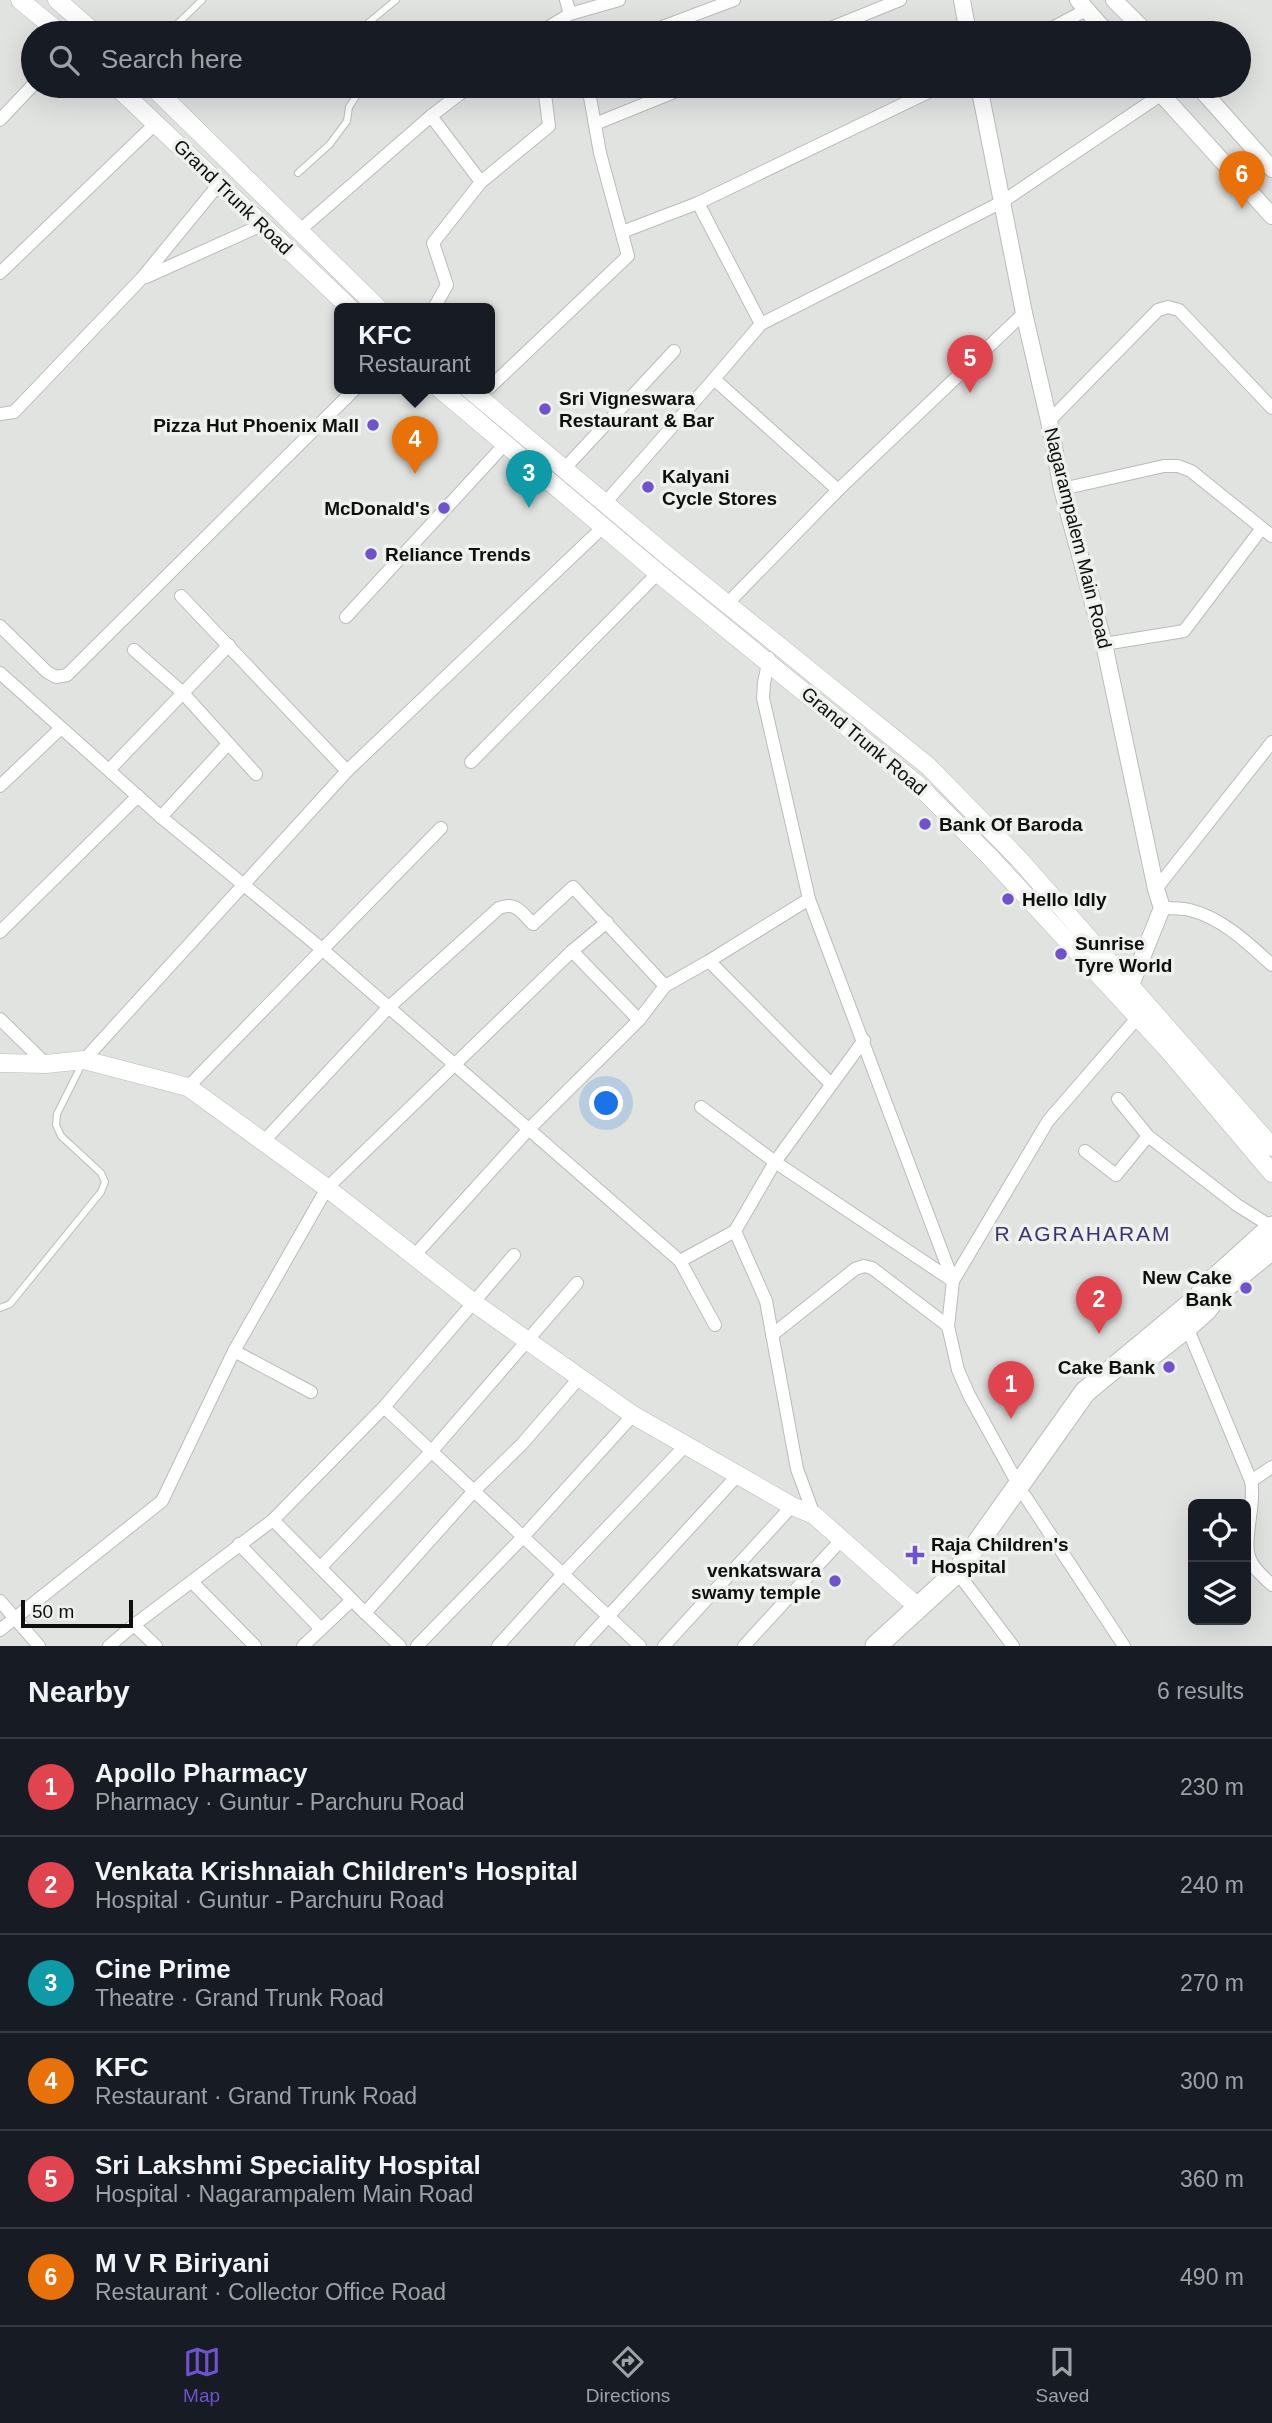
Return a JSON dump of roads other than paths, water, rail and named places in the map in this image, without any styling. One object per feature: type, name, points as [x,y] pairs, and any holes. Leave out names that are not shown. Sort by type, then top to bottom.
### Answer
[{"type":"main road","points":[[20,0],[45,21]]},
{"type":"main road","points":[[57,0],[81,21]]},
{"type":"main road","name":"Grand Trunk Road","points":[[130,98],[345,303]]},
{"type":"main road","name":"Grand Trunk Road","points":[[164,98],[373,303]]},
{"type":"main road","name":"Grand Trunk Road","points":[[446,394],[658,573],[918,785],[998,865],[1138,1017],[1272,1173]]},
{"type":"main road","name":"Grand Trunk Road","points":[[485,394],[564,469],[937,774],[1019,859],[1272,1147]]},
{"type":"main road","points":[[0,1063],[46,1064],[84,1060],[188,1087],[327,1188],[474,1303],[633,1415],[737,1476],[814,1515],[919,1608]]},
{"type":"main road","points":[[896,1646],[961,1577],[1085,1392],[1198,1298],[1209,1284],[1272,1227]]},
{"type":"main road","points":[[1021,1490],[1092,1403],[1187,1327],[1206,1310],[1220,1291],[1272,1249]]},
{"type":"main road","points":[[876,1646],[919,1608],[961,1577]]},
{"type":"street","points":[[566,0],[570,14]]},
{"type":"street","points":[[558,21],[570,14],[619,0]]},
{"type":"street","points":[[678,21],[734,0]]},
{"type":"street","points":[[848,21],[900,0]]},
{"type":"street","points":[[961,0],[965,21]]},
{"type":"street","points":[[1114,0],[1135,21]]},
{"type":"street","points":[[1060,21],[1082,5],[1096,21]]},
{"type":"street","points":[[0,120],[21,98]]},
{"type":"street","points":[[300,230],[454,98]]},
{"type":"street","points":[[437,303],[447,285],[433,243],[481,182],[549,126],[546,98]]},
{"type":"street","points":[[495,377],[628,256],[590,98]]},
{"type":"street","points":[[595,124],[659,98]]},
{"type":"street","points":[[622,232],[698,203],[916,98]]},
{"type":"street","name":"Nagarampalem Main Road","points":[[981,98],[1062,489],[1104,643],[1162,908]]},
{"type":"street","points":[[605,503],[761,324],[1002,202],[1147,98]]},
{"type":"street","points":[[1165,98],[1272,216]]},
{"type":"street","points":[[1209,98],[1272,169]]},
{"type":"street","points":[[431,116],[481,182]]},
{"type":"street","points":[[0,273],[156,123]]},
{"type":"street","points":[[0,414],[14,412],[142,278],[219,184]]},
{"type":"street","points":[[698,203],[761,324]]},
{"type":"street","points":[[142,278],[262,225]]},
{"type":"street","points":[[1049,421],[1158,310],[1168,307],[1179,310],[1272,408]]},
{"type":"street","points":[[727,604],[838,490],[1024,313]]},
{"type":"street","points":[[564,469],[674,351]]},
{"type":"street","points":[[714,379],[838,490]]},
{"type":"street","points":[[0,626],[47,672],[56,677],[66,675],[350,394]]},
{"type":"street","points":[[346,617],[505,444]]},
{"type":"street","points":[[1062,489],[1164,466],[1178,466],[1191,471],[1267,532],[1184,631],[1104,643]]},
{"type":"street","points":[[84,1060],[346,771],[603,527]]},
{"type":"street","points":[[471,762],[658,573]]},
{"type":"street","points":[[181,596],[346,771]]},
{"type":"street","points":[[108,770],[229,645]]},
{"type":"street","points":[[779,646],[767,661],[763,698],[808,899],[864,1040],[953,1281]]},
{"type":"street","points":[[134,650],[182,692],[256,774]]},
{"type":"street","points":[[0,673],[161,817],[323,950],[680,1261],[715,1325]]},
{"type":"street","points":[[0,786],[61,728]]},
{"type":"street","points":[[1156,889],[1272,742]]},
{"type":"street","points":[[161,817],[228,744]]},
{"type":"street","points":[[0,932],[138,796]]},
{"type":"street","points":[[188,1087],[441,828]]},
{"type":"street","points":[[263,1142],[388,1008],[499,908],[516,906],[533,924],[573,887],[665,986]]},
{"type":"street","points":[[414,1256],[528,1130],[639,1020],[665,986],[808,899]]},
{"type":"street","points":[[1131,985],[1162,908],[1190,910],[1216,921],[1237,933],[1272,965]]},
{"type":"street","points":[[0,1630],[162,1502],[234,1351],[327,1188],[572,951],[607,922]]},
{"type":"street","points":[[572,951],[639,1020]]},
{"type":"street","points":[[709,961],[830,1083]]},
{"type":"street","points":[[1124,1646],[1021,1490],[969,1395],[958,1370],[948,1326],[953,1281],[1048,1121],[1138,1017]]},
{"type":"street","points":[[0,1019],[46,1064]]},
{"type":"street","points":[[680,1261],[735,1231],[775,1162],[830,1083],[864,1040]]},
{"type":"street","points":[[1118,1099],[1148,1136],[1237,1205],[1272,1227]]},
{"type":"street","points":[[701,1107],[775,1162],[953,1281]]},
{"type":"street","points":[[1085,1151],[1116,1175],[1148,1136]]},
{"type":"street","points":[[735,1231],[765,1301],[797,1469],[814,1515]]},
{"type":"street","points":[[109,1646],[273,1520],[384,1407],[514,1255]]},
{"type":"street","points":[[772,1335],[855,1269],[864,1266],[872,1268],[948,1326]]},
{"type":"street","points":[[320,1568],[431,1452],[577,1283]]},
{"type":"street","points":[[1187,1327],[1251,1481],[1253,1500],[1247,1550],[1256,1570],[1272,1585]]},
{"type":"street","points":[[234,1351],[311,1392]]},
{"type":"street","points":[[365,1613],[473,1492],[522,1444],[580,1377]]},
{"type":"street","points":[[384,1407],[640,1646]]},
{"type":"street","points":[[416,1646],[522,1538],[633,1415]]},
{"type":"street","points":[[498,1646],[685,1446]]},
{"type":"street","points":[[1251,1481],[1272,1467]]},
{"type":"street","points":[[581,1646],[737,1476]]},
{"type":"street","points":[[664,1646],[792,1506]]},
{"type":"street","points":[[273,1520],[400,1646]]},
{"type":"street","points":[[744,1646],[842,1539]]},
{"type":"street","points":[[239,1544],[321,1629]]},
{"type":"street","points":[[961,1577],[1013,1646]]},
{"type":"street","points":[[192,1582],[255,1646]]},
{"type":"street","points":[[303,1646],[352,1600]]},
{"type":"street","points":[[0,1601],[39,1646]]},
{"type":"street","points":[[134,1625],[156,1646]]},
{"type":"lane","points":[[180,21],[202,0]]},
{"type":"lane","points":[[371,21],[396,0]]},
{"type":"lane","points":[[298,173],[330,144],[347,121],[349,107],[355,98]]},
{"type":"lane","points":[[0,1308],[10,1304],[101,1192],[105,1182],[101,1173],[61,1136],[57,1125],[57,1114],[84,1060]]},
{"type":"place","name":"M V R Biriyani","points":[[1242,209]]},
{"type":"place","name":"Sri Lakshmi Speciality Hospital","points":[[970,393]]},
{"type":"place","name":"Sri Vigneswara Restaurant & Bar","points":[[545,409]]},
{"type":"place","name":"Pizza Hut Phoenix Mall","points":[[373,425]]},
{"type":"place","name":"KFC","points":[[415,474]]},
{"type":"place","name":"Kalyani Cycle Stores","points":[[648,487]]},
{"type":"place","name":"McDonald's","points":[[444,508]]},
{"type":"place","name":"Cine Prime","points":[[529,508]]},
{"type":"place","name":"Reliance Trends","points":[[371,554]]},
{"type":"place","name":"Bank Of Baroda","points":[[925,824]]},
{"type":"place","name":"Hello Idly","points":[[1008,899]]},
{"type":"place","name":"Sunrise Tyre World","points":[[1061,954]]},
{"type":"place","name":"New Cake Bank","points":[[1246,1288]]},
{"type":"place","name":"Venkata Krishnaiah Children's Hospital","points":[[1099,1334]]},
{"type":"place","name":"Cake Bank","points":[[1169,1367]]},
{"type":"place","name":"Apollo Pharmacy","points":[[1011,1419]]},
{"type":"place","name":"Raja Children's Hospital","points":[[915,1555]]},
{"type":"place","name":"venkatswara swamy temple","points":[[835,1581]]},
{"type":"district","name":"R AGRAHARAM","points":[[1083,1233]]}]
